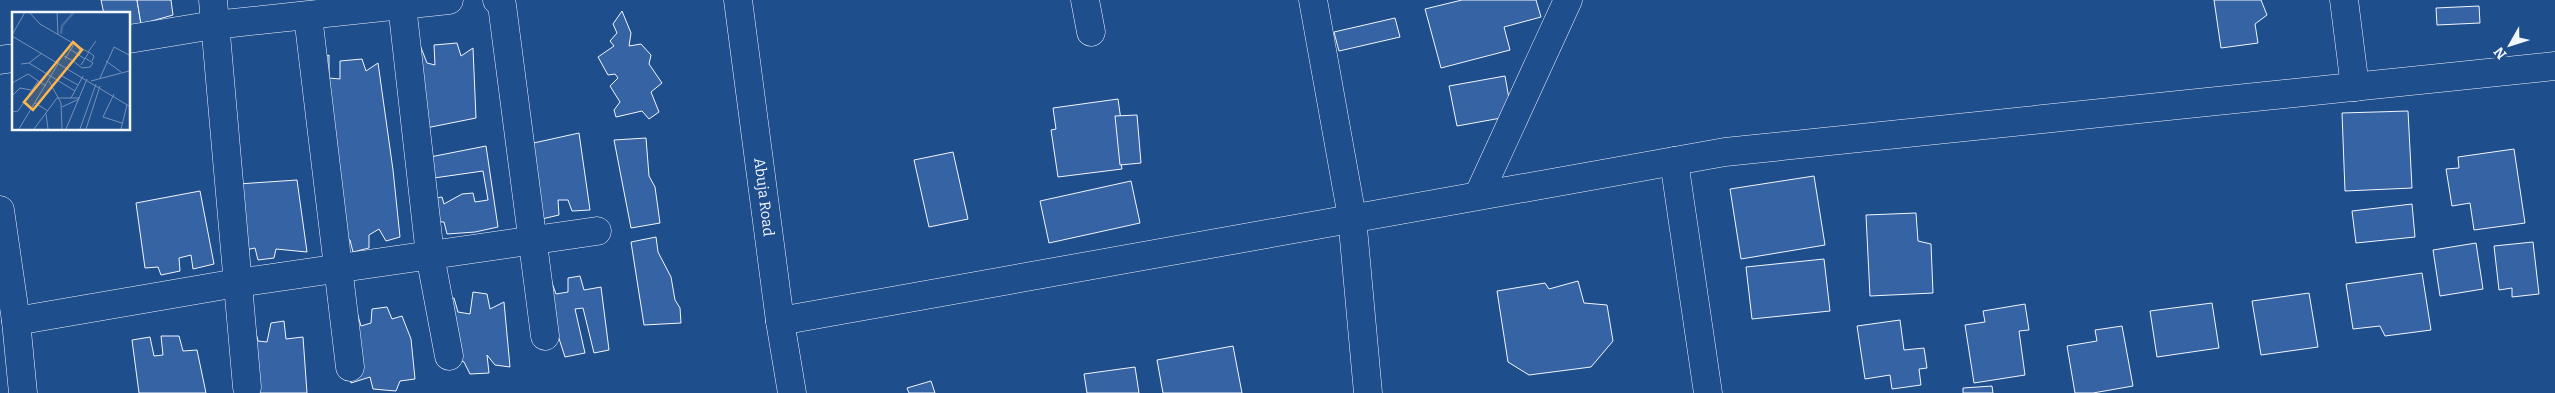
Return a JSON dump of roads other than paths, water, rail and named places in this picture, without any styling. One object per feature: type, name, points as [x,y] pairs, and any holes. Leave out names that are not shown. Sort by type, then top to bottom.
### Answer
[{"type":"street","points":[[130,39],[214,13],[308,16],[370,5],[402,6],[449,0]]},
{"type":"street","points":[[497,0],[502,5],[545,336]]},
{"type":"street","name":"Abuja Road","points":[[738,0],[780,321],[792,393]]},
{"type":"street","points":[[1085,0],[1091,32]]},
{"type":"street","points":[[1313,0],[1352,217],[1368,393]]},
{"type":"street","points":[[1479,194],[1568,0]]},
{"type":"street","points":[[2344,0],[2355,87]]},
{"type":"street","points":[[402,6],[430,255],[450,356]]},
{"type":"street","points":[[214,13],[247,386]]},
{"type":"street","points":[[308,16],[350,367]]},
{"type":"street","points":[[780,321],[1479,194],[1735,151],[2555,66]]},
{"type":"street","points":[[1674,161],[1708,393]]},
{"type":"street","points":[[0,210],[16,322],[23,393]]},
{"type":"street","points":[[16,322],[237,282],[597,231]]}]
